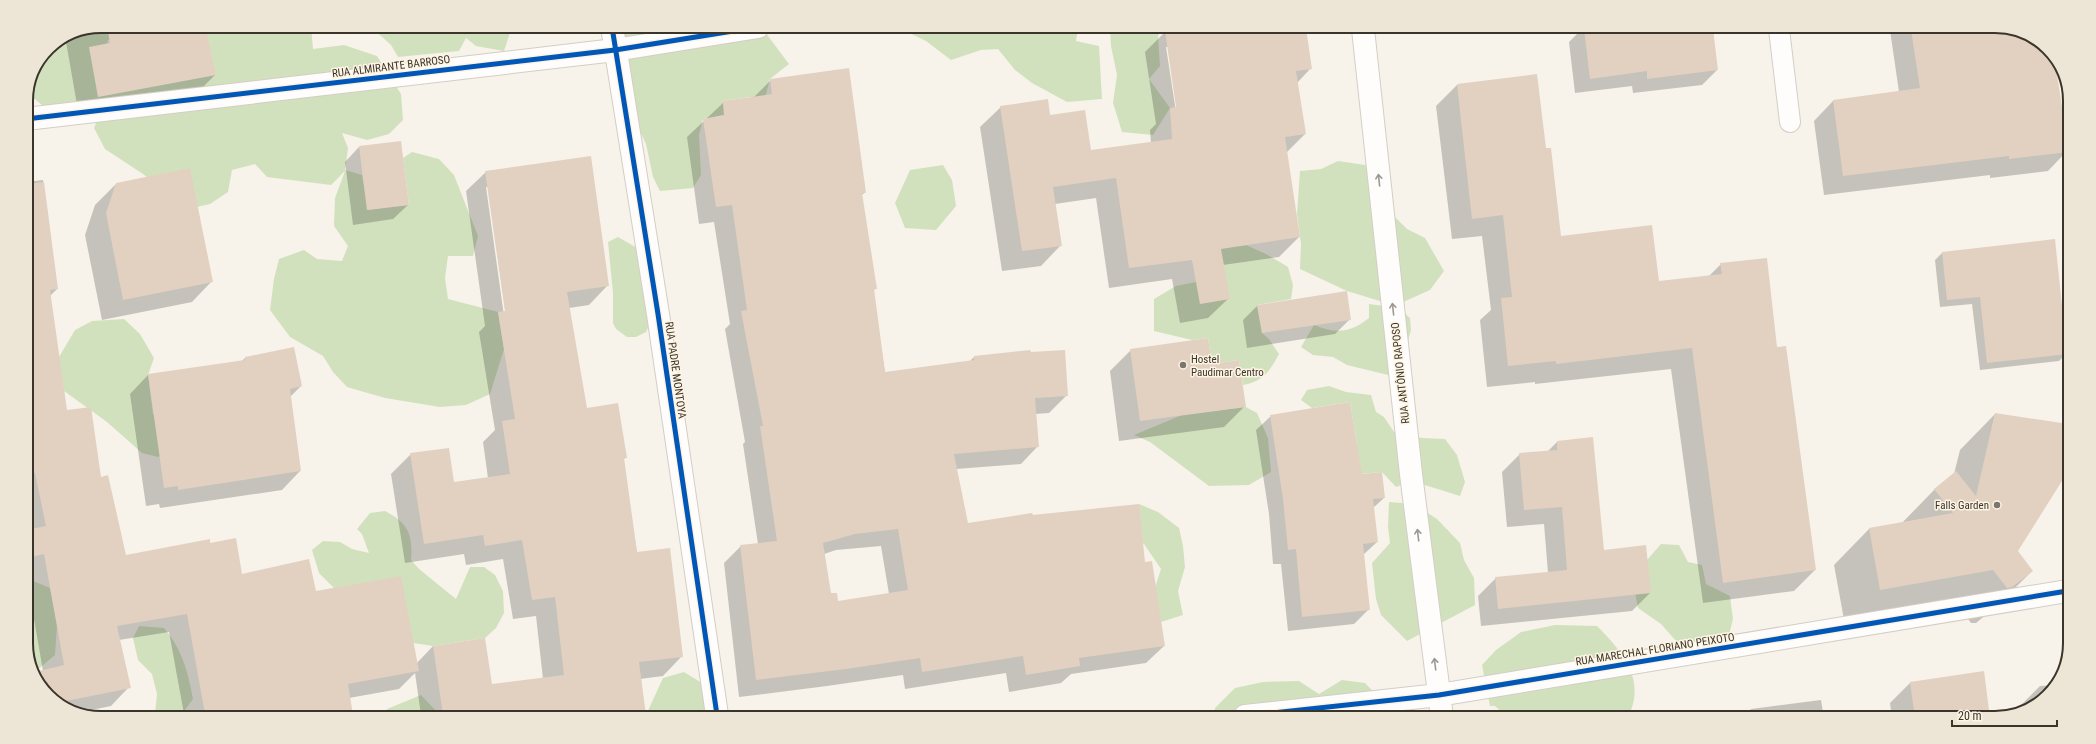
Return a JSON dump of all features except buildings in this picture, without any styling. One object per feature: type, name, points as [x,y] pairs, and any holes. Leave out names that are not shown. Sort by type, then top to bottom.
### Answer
[{"type":"street","name":"RUA PADRE MONTOYA","points":[[613,33],[653,282],[716,711]]},
{"type":"street","name":"RUA ALMIRANTE BARROSO","points":[[33,118],[615,50],[721,33]]},
{"type":"street","name":"RUA ANTÔNIO RAPOSO","points":[[1363,33],[1411,474],[1441,711]]},
{"type":"street","name":"RUA MARECHAL FLORIANO PEIXOTO","points":[[1294,711],[1439,696],[2063,591]]},
{"type":"lane","points":[[1779,33],[1790,122]]},
{"type":"green space","points":[[127,33],[133,35],[108,40],[104,61],[177,33],[312,33],[313,49],[344,45],[377,56],[401,94],[403,120],[389,134],[367,140],[342,133],[348,148],[345,170],[362,175],[368,210],[409,205],[403,158],[412,152],[439,159],[454,175],[478,236],[473,256],[448,256],[445,278],[448,299],[498,312],[504,349],[490,394],[466,405],[440,407],[385,398],[347,387],[333,372],[323,356],[290,337],[270,310],[274,279],[279,259],[304,250],[317,259],[342,261],[348,246],[334,226],[335,198],[345,171],[331,185],[267,177],[255,164],[232,170],[228,192],[210,204],[188,209],[143,174],[105,149],[94,128],[106,98],[101,109],[54,115],[33,98],[34,88],[38,75],[44,63],[63,44],[88,34]]},
{"type":"green space","points":[[378,33],[510,33],[504,51],[476,46],[466,38],[459,51],[398,57],[391,45]]},
{"type":"green space","points":[[624,33],[764,33],[768,36],[789,64],[770,79],[762,109],[750,97],[723,101],[724,115],[703,119],[699,135],[701,175],[693,188],[660,191],[653,177],[646,144],[628,106],[621,38]]},
{"type":"green space","points":[[909,33],[1077,33],[1076,41],[1099,46],[1102,99],[1067,102],[1032,83],[1015,70],[998,49],[981,50],[951,60],[926,41]]},
{"type":"green space","points":[[1110,33],[1159,33],[1160,66],[1149,79],[1170,108],[1153,135],[1122,132],[1113,103],[1117,75],[1111,46]]},
{"type":"green space","points":[[1338,161],[1372,166],[1386,208],[1407,229],[1425,238],[1444,271],[1430,290],[1401,303],[1383,302],[1347,291],[1300,269],[1301,244],[1297,214],[1300,171],[1321,169]]},
{"type":"green space","points":[[943,165],[952,180],[956,206],[936,230],[905,228],[895,203],[910,170]]},
{"type":"green space","points":[[618,237],[639,249],[652,319],[646,332],[636,337],[627,337],[616,329],[613,323],[613,293],[608,242]]},
{"type":"green space","points":[[1246,245],[1266,254],[1288,267],[1293,285],[1291,299],[1257,305],[1262,333],[1269,339],[1279,354],[1265,375],[1250,384],[1243,385],[1239,360],[1212,364],[1208,338],[1192,340],[1154,331],[1154,299],[1176,286],[1196,282],[1216,248]]},
{"type":"green space","points":[[1369,304],[1399,308],[1410,318],[1411,330],[1408,341],[1411,364],[1392,376],[1347,365],[1333,357],[1313,355],[1301,347],[1314,325],[1336,331],[1349,329],[1362,323],[1369,318]]},
{"type":"green space","points":[[124,319],[140,334],[154,358],[148,375],[153,414],[177,421],[172,452],[158,457],[142,453],[107,422],[64,391],[59,357],[75,330],[92,321]]},
{"type":"green space","points":[[1329,386],[1346,392],[1371,395],[1376,412],[1384,417],[1394,432],[1422,438],[1445,439],[1457,455],[1465,482],[1460,496],[1412,481],[1396,487],[1382,472],[1305,479],[1331,449],[1357,444],[1350,402],[1312,408],[1301,400],[1307,390]]},
{"type":"green space","points":[[1246,407],[1257,413],[1268,438],[1271,472],[1249,485],[1209,486],[1150,442],[1134,435],[1182,415]]},
{"type":"green space","points":[[1389,502],[1414,504],[1437,519],[1460,543],[1464,560],[1474,578],[1475,605],[1407,641],[1381,615],[1376,599],[1372,563],[1390,543],[1388,527]]},
{"type":"green space","points":[[1139,504],[1158,512],[1179,528],[1183,546],[1185,567],[1178,591],[1183,615],[1161,622],[1151,600],[1161,569],[1144,544],[1135,535]]},
{"type":"green space","points":[[385,511],[399,520],[407,530],[411,543],[411,560],[419,569],[456,599],[470,567],[484,567],[495,575],[503,591],[504,613],[496,628],[485,638],[433,646],[413,643],[334,588],[319,573],[312,550],[323,541],[340,542],[352,549],[369,553],[362,534],[357,529],[370,513]]},
{"type":"green space","points":[[1661,544],[1679,545],[1688,562],[1702,565],[1706,584],[1730,596],[1733,619],[1727,643],[1697,648],[1677,642],[1661,624],[1638,608],[1632,577]]},
{"type":"green space","points":[[33,581],[50,588],[57,625],[55,655],[38,669],[33,648]]},
{"type":"green space","points":[[1555,625],[1597,626],[1623,656],[1629,667],[1635,691],[1630,711],[1500,711],[1495,706],[1490,706],[1482,665],[1496,650],[1521,632]]},
{"type":"green space","points":[[139,626],[164,628],[170,636],[183,661],[189,679],[193,699],[184,711],[155,711],[157,694],[152,674],[138,660],[133,638]]},
{"type":"green space","points":[[684,672],[702,683],[710,711],[648,711],[663,678]]},
{"type":"green space","points":[[1342,680],[1365,683],[1393,711],[1215,711],[1215,708],[1235,688],[1263,682],[1299,681],[1319,694]]},
{"type":"green space","points":[[421,695],[436,711],[387,711],[387,709]]},
{"type":"cycle path","points":[[613,33],[658,314],[716,711]]},
{"type":"cycle path","points":[[33,118],[615,50],[721,33]]},
{"type":"cycle path","points":[[1291,711],[1439,695],[2063,592]]},
{"type":"place","name":"Hostel Paudimar Centro","points":[[1183,365]]},
{"type":"place","name":"Falls Garden","points":[[1997,505]]}]
